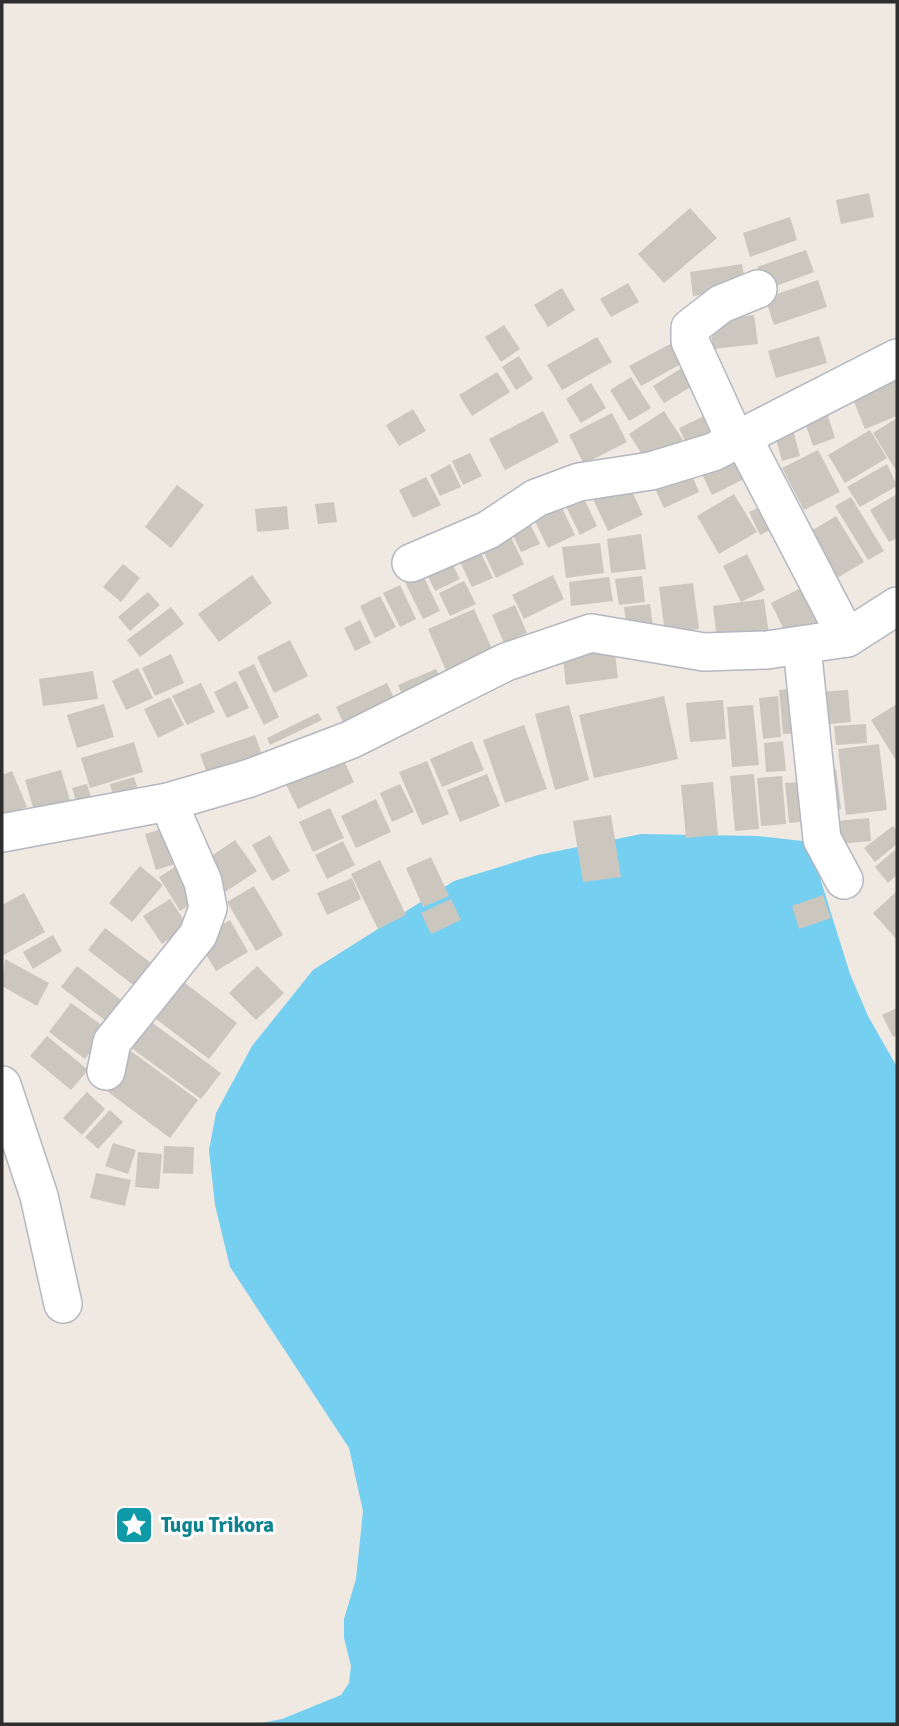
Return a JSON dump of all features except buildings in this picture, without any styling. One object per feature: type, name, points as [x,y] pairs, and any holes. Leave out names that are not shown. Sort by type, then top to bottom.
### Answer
[{"type":"street","points":[[758,289],[721,304],[690,328],[692,350],[728,424],[735,434],[743,438],[847,638]]},
{"type":"street","points":[[411,563],[488,530],[536,498],[579,482],[651,471],[713,452],[897,358]]},
{"type":"street","points":[[2,833],[168,802],[250,778],[350,740],[506,662],[591,633],[704,652],[802,647],[847,638],[897,606]]},
{"type":"street","points":[[802,647],[822,839],[844,880]]},
{"type":"street","points":[[106,1071],[113,1042],[198,934],[208,908],[203,882],[168,802]]},
{"type":"street","points":[[2,1085],[39,1196],[63,1304]]},
{"type":"water","points":[[641,834],[757,836],[803,841],[811,849],[850,974],[868,1016],[897,1067],[897,1724],[256,1724],[282,1719],[341,1695],[349,1683],[351,1666],[344,1638],[344,1619],[356,1579],[363,1511],[349,1448],[230,1267],[215,1205],[209,1150],[216,1113],[252,1046],[313,970],[454,881],[538,855]]},
{"type":"place","name":"Tugu Trikora","points":[[134,1525]]}]
